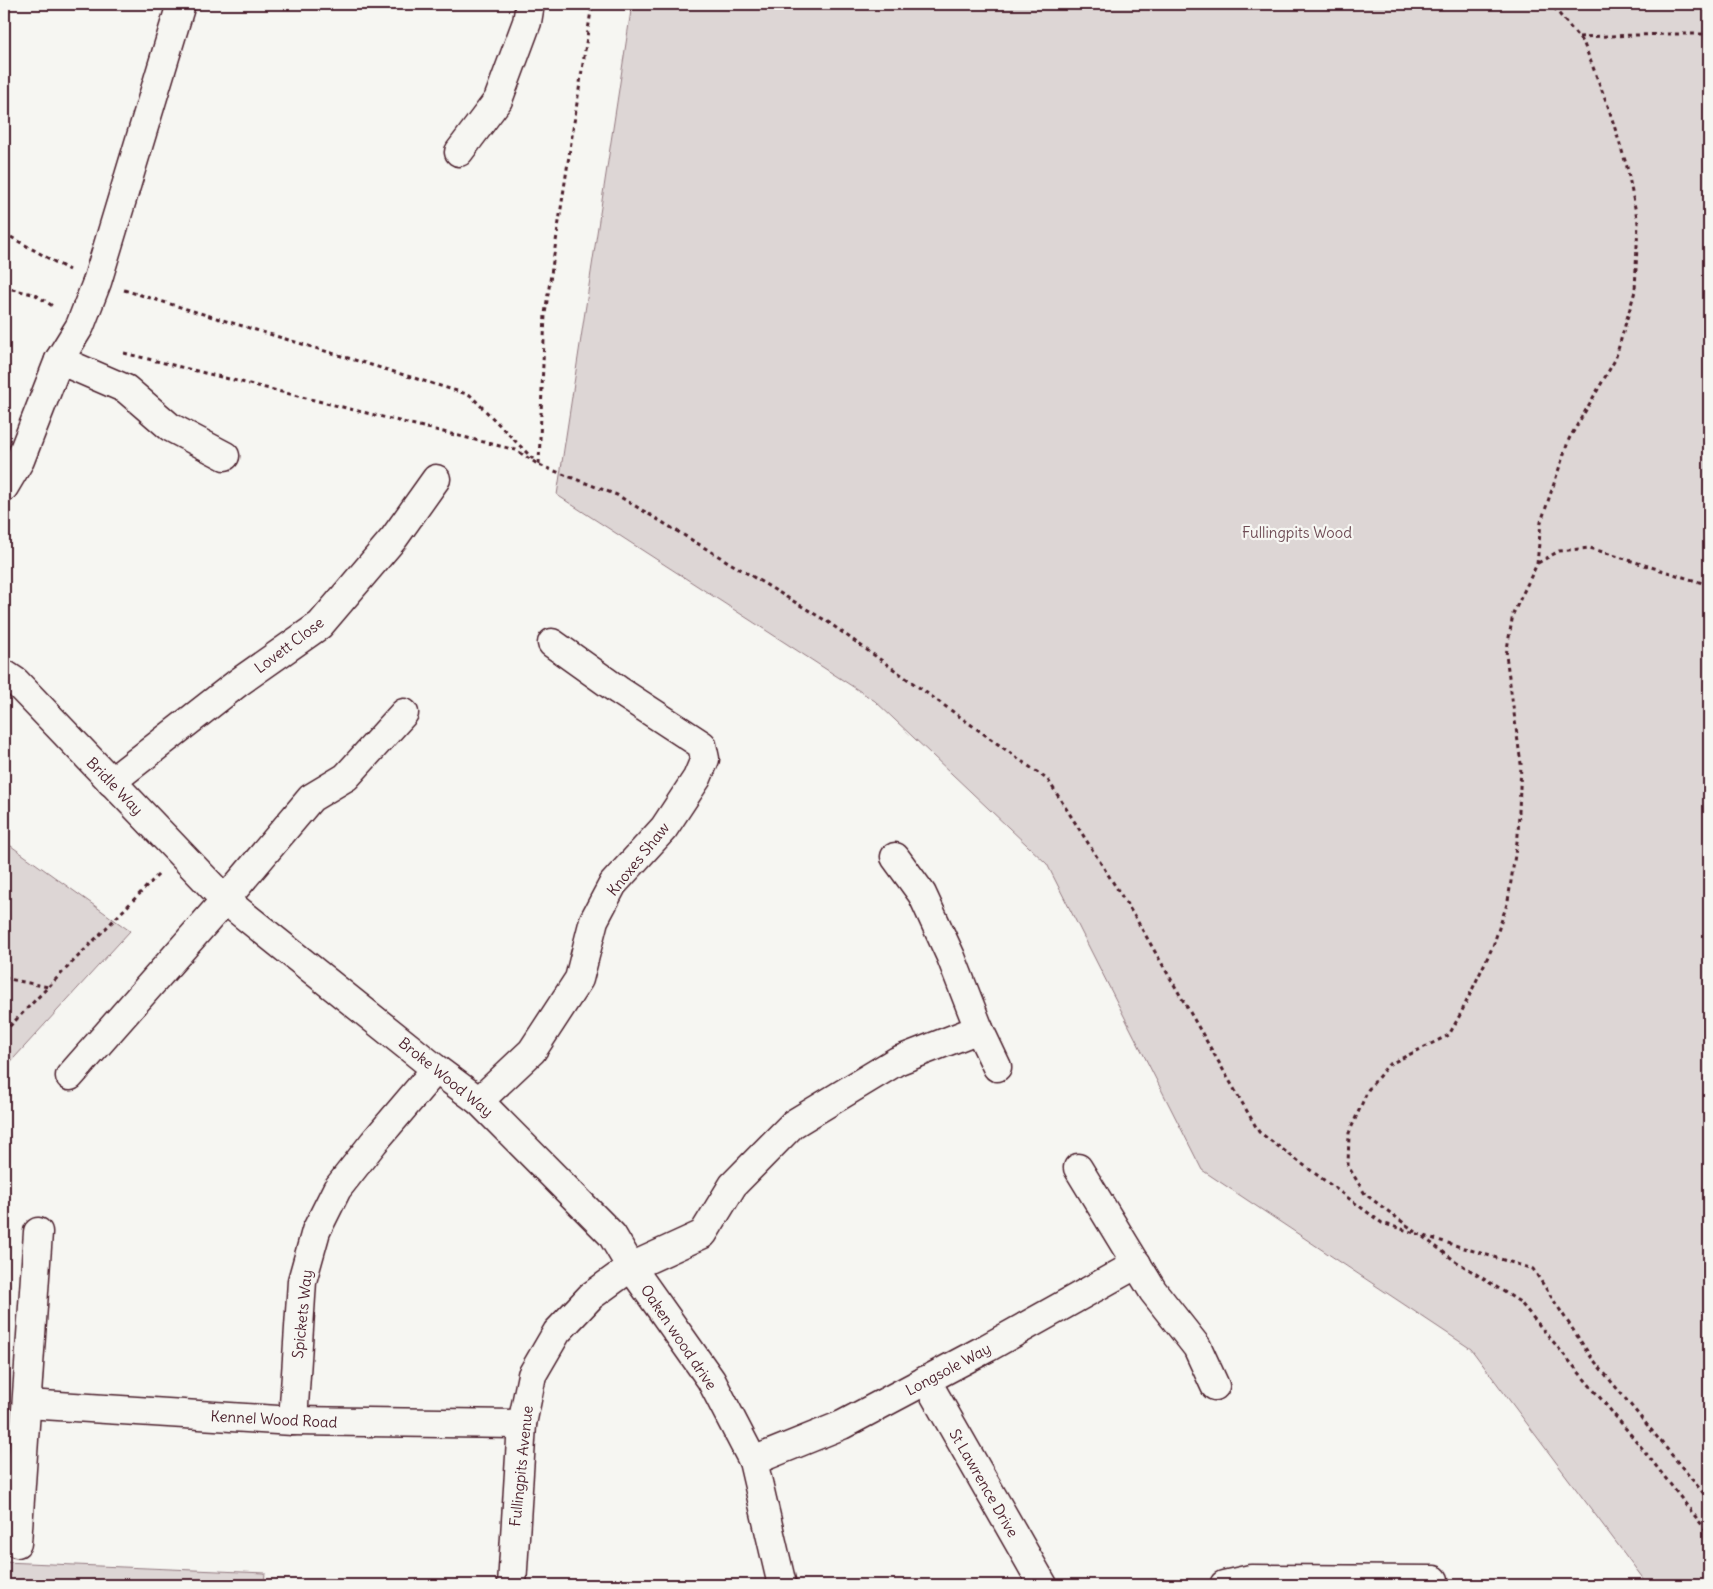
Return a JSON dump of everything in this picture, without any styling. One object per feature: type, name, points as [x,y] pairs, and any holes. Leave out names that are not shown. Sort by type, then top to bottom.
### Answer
[{"type":"street","points":[[4,486],[20,460],[59,360],[80,326],[97,282],[181,4]]},
{"type":"street","points":[[459,152],[498,100],[526,22],[530,4]]},
{"type":"street","points":[[59,360],[126,389],[170,427],[225,456]]},
{"type":"street","name":"Lovett Close","points":[[111,782],[239,682],[320,626],[394,538],[436,479]]},
{"type":"street","name":"Knoxes Shaw","points":[[479,1101],[532,1050],[579,979],[594,920],[613,884],[664,828],[697,778],[705,759],[702,745],[618,690],[552,643]]},
{"type":"street","name":"Bridle Way","points":[[4,674],[16,682],[231,905]]},
{"type":"street","points":[[70,1076],[231,905],[311,798],[346,777],[404,713]]},
{"type":"street","points":[[895,857],[922,894],[997,1067]]},
{"type":"street","name":"Broke Wood Way","points":[[231,905],[436,1069],[479,1101],[612,1235],[631,1267]]},
{"type":"street","name":"Fullingpits Avenue","points":[[512,1585],[522,1424],[532,1375],[556,1332],[591,1296],[631,1267],[703,1234],[733,1185],[793,1124],[897,1061],[979,1029]]},
{"type":"street","name":"Spickets Way","points":[[293,1421],[302,1281],[316,1231],[338,1189],[374,1142],[436,1069]]},
{"type":"street","points":[[1078,1168],[1153,1292],[1196,1347],[1215,1386]]},
{"type":"street","points":[[17,1543],[38,1232]]},
{"type":"street","name":"Longsole Way","points":[[752,1461],[842,1425],[987,1348],[1136,1264]]},
{"type":"street","name":"Oaken wood drive","points":[[631,1267],[711,1380],[752,1461]]},
{"type":"street","name":"St Lawrence Drive","points":[[926,1380],[1043,1585]]},
{"type":"street","name":"Kennel Wood Road","points":[[27,1404],[293,1421],[522,1424]]},
{"type":"street","points":[[752,1461],[782,1585]]},
{"type":"street","points":[[1224,1585],[1250,1579],[1434,1580]]},
{"type":"path","points":[[538,465],[545,314],[592,4]]},
{"type":"path","points":[[1550,4],[1584,44],[1608,106],[1627,167],[1638,223],[1635,291],[1615,360],[1569,439],[1542,522],[1537,564],[1514,614],[1506,655],[1521,764],[1518,834],[1508,901],[1493,946],[1449,1035],[1388,1065],[1368,1090],[1349,1133],[1348,1166],[1365,1194],[1454,1260],[1520,1302],[1624,1426],[1709,1534]]},
{"type":"path","points":[[1579,37],[1709,34]]},
{"type":"path","points":[[4,233],[81,277],[470,394],[538,465]]},
{"type":"path","points":[[4,287],[36,294],[80,326]]},
{"type":"path","points":[[123,353],[516,450],[538,465],[617,495],[828,622],[1048,780],[1135,917],[1259,1132],[1382,1223],[1533,1269],[1591,1358],[1709,1500]]},
{"type":"path","points":[[1537,564],[1559,551],[1590,548],[1709,585]]},
{"type":"path","points":[[4,1032],[179,852]]},
{"type":"path","points":[[4,978],[48,987]]},
{"type":"green space","name":"Fullingpits Wood","points":[[632,4],[1709,4],[1709,1585],[1648,1585],[1471,1349],[1202,1170],[1047,864],[875,701],[557,495]]},
{"type":"green space","points":[[4,841],[130,931],[4,1069]]},
{"type":"green space","points":[[4,1562],[265,1573],[264,1585],[4,1585]]}]
